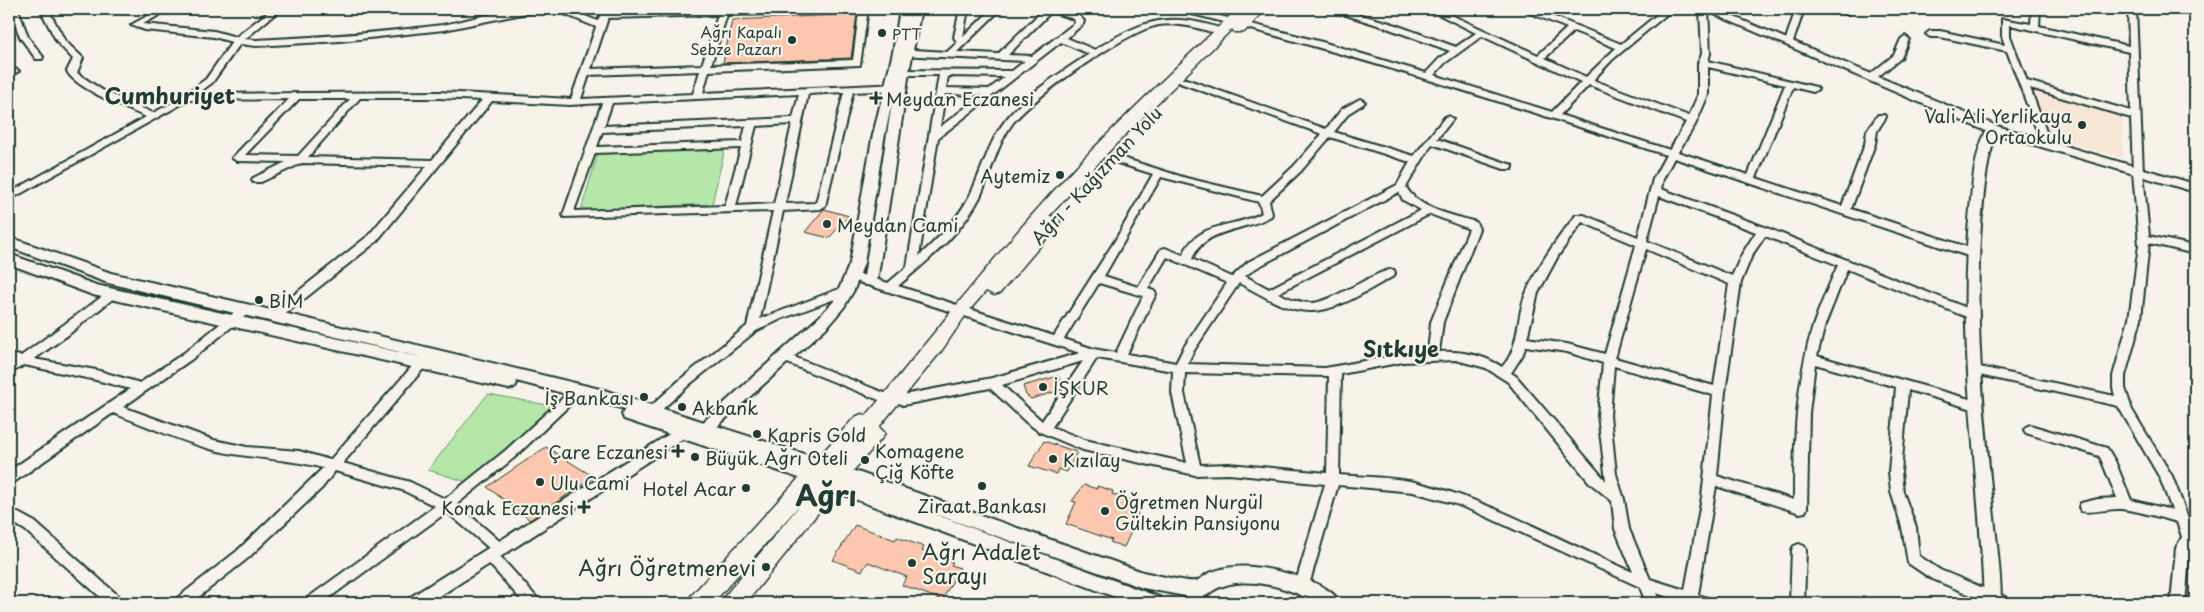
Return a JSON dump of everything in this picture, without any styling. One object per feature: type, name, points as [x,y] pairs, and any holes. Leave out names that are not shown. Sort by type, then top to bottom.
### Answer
[{"type":"main road","name":"Ağrı - Kağızman Yolu","points":[[967,311],[1047,208],[1109,143],[1222,32],[1241,18],[1259,9]]},
{"type":"main road","name":"Ağrı - Kağızman Yolu","points":[[859,438],[936,344],[1241,18]]},
{"type":"main road","points":[[9,242],[108,278],[275,316],[598,403],[682,432],[816,471]]},
{"type":"main road","points":[[9,260],[93,290],[231,322],[426,358],[604,396],[706,428],[1152,603]]},
{"type":"main road","points":[[699,603],[883,397],[926,342],[967,311]]},
{"type":"main road","points":[[732,603],[835,478],[903,400],[967,311]]},
{"type":"main road","points":[[835,478],[1194,597],[1215,579],[1237,574],[1280,578],[1302,585],[1331,603]]},
{"type":"main road","points":[[720,603],[787,522]]},
{"type":"street","points":[[14,9],[24,37],[40,57]]},
{"type":"street","points":[[44,9],[59,40],[69,52],[78,58],[73,74],[99,92],[153,117]]},
{"type":"street","points":[[166,9],[135,26],[213,34],[256,43],[373,35],[444,27],[532,9]]},
{"type":"street","points":[[9,197],[188,97],[209,81],[238,40],[276,9]]},
{"type":"street","points":[[560,9],[602,26]]},
{"type":"street","points":[[575,102],[585,72],[602,26],[606,12],[864,9],[857,63],[585,72]]},
{"type":"street","points":[[902,52],[905,9]]},
{"type":"street","points":[[870,282],[895,88],[902,52],[916,9]]},
{"type":"street","points":[[962,44],[958,37],[964,9]]},
{"type":"street","points":[[950,54],[997,9]]},
{"type":"street","points":[[932,138],[1062,39],[1079,24],[1079,19],[1049,9],[1001,57]]},
{"type":"street","points":[[1182,9],[1241,18],[1750,179],[1972,253]]},
{"type":"street","points":[[1331,9],[1387,25],[1456,50]]},
{"type":"street","points":[[1432,9],[1587,81],[1692,121]]},
{"type":"street","points":[[1528,9],[1622,47]]},
{"type":"street","points":[[1554,116],[1622,47],[1670,9]]},
{"type":"street","points":[[1653,603],[1622,529],[1618,499],[1610,474],[1604,416],[1609,359],[1660,173],[1692,121],[1703,95],[1703,63],[1706,54],[1705,9],[1789,42],[1994,129],[2195,188]]},
{"type":"street","points":[[1789,42],[1800,9]]},
{"type":"street","points":[[1834,9],[1846,11]]},
{"type":"street","points":[[2036,9],[2036,28]]},
{"type":"street","points":[[2132,9],[2138,172],[2143,238],[2136,320],[2119,376],[2122,402],[2126,411],[2166,476],[2182,518],[2192,535],[2183,548],[2178,603]]},
{"type":"street","points":[[697,96],[724,11]]},
{"type":"street","points":[[2046,145],[2011,49],[2004,21],[2134,50]]},
{"type":"street","points":[[889,288],[952,230],[974,198],[1004,130],[1010,121],[1048,88],[1132,32],[1153,24],[1185,22],[1222,32]]},
{"type":"street","points":[[1539,59],[1573,27]]},
{"type":"street","points":[[1428,76],[1456,50],[1482,32]]},
{"type":"street","points":[[1930,34],[1940,34],[2011,49]]},
{"type":"street","points":[[1062,39],[1097,54]]},
{"type":"street","points":[[1871,78],[1898,56],[1905,39]]},
{"type":"street","points":[[902,52],[1034,59]]},
{"type":"street","points":[[1703,63],[1813,89]]},
{"type":"street","points":[[898,72],[1014,74]]},
{"type":"street","points":[[912,268],[944,72]]},
{"type":"street","points":[[1183,81],[1353,142],[1416,160]]},
{"type":"street","points":[[1750,179],[1790,83]]},
{"type":"street","points":[[2024,83],[2136,116]]},
{"type":"street","points":[[188,97],[356,97],[438,94],[546,102],[575,102],[895,88]]},
{"type":"street","points":[[706,428],[822,322],[839,304],[847,290],[857,263],[878,139],[895,88]]},
{"type":"street","points":[[608,101],[568,215],[820,206],[849,89]]},
{"type":"street","points":[[940,91],[992,92]]},
{"type":"street","points":[[752,328],[777,207],[804,92]]},
{"type":"street","points":[[296,97],[237,158],[434,163]]},
{"type":"street","points":[[257,180],[300,160],[356,97]]},
{"type":"street","points":[[275,316],[372,239],[489,98]]},
{"type":"street","points":[[1109,157],[1158,174],[1243,197],[1264,200],[1282,185],[1328,133],[1342,113],[1360,102]]},
{"type":"street","points":[[1845,211],[1870,144],[1872,131],[1881,118]]},
{"type":"street","points":[[1195,470],[1178,393],[1179,368],[1188,350],[1235,280],[1252,264],[1402,187],[1416,160],[1448,119]]},
{"type":"street","points":[[598,129],[798,121]]},
{"type":"street","points":[[730,208],[752,122]]},
{"type":"street","points":[[1994,129],[1982,155],[1972,253],[1976,406],[1997,602]]},
{"type":"street","points":[[1430,140],[1508,167]]},
{"type":"street","points":[[591,150],[746,145]]},
{"type":"street","points":[[1057,341],[1121,240],[1158,174]]},
{"type":"street","points":[[1402,187],[1407,198],[1430,210],[1466,222],[1472,225],[1474,229],[1437,322],[1432,356]]},
{"type":"street","points":[[1656,191],[1763,231],[1973,315]]},
{"type":"street","points":[[1186,260],[1195,243],[1210,234],[1260,220],[1267,214],[1264,200]]},
{"type":"street","points":[[1270,293],[1430,210]]},
{"type":"street","points":[[1505,372],[1513,366],[1532,294],[1549,262],[1580,217],[1735,282]]},
{"type":"street","points":[[1691,598],[1710,479],[1719,392],[1735,282],[1746,254],[1763,231]]},
{"type":"street","points":[[2143,238],[2195,250]]},
{"type":"street","points":[[1141,292],[1165,252],[1301,305],[1311,307],[1320,306],[1390,273]]},
{"type":"street","points":[[1710,479],[1800,508],[1800,431],[1804,386],[1816,330],[1831,290],[1844,264]]},
{"type":"street","points":[[853,276],[1094,353],[1179,368],[1258,372],[1335,371],[1403,358],[1456,356],[1471,359],[1505,372],[1530,398],[1595,479],[1618,499]]},
{"type":"street","points":[[1096,278],[1150,294],[1120,357]]},
{"type":"street","points":[[653,411],[686,381],[752,328],[777,316],[847,290]]},
{"type":"street","points":[[9,370],[15,359],[64,332],[111,294]]},
{"type":"street","points":[[9,478],[188,356],[246,309]]},
{"type":"street","points":[[1520,341],[1544,343],[1609,359],[1719,392]]},
{"type":"street","points":[[903,400],[992,382],[1094,353]]},
{"type":"street","points":[[1044,429],[1094,353]]},
{"type":"street","points":[[784,357],[883,397]]},
{"type":"street","points":[[181,603],[242,555],[318,484],[426,358]]},
{"type":"street","points":[[1810,358],[1976,406]]},
{"type":"street","points":[[15,359],[96,375],[142,388]]},
{"type":"street","points":[[1975,370],[2122,402]]},
{"type":"street","points":[[1302,585],[1333,480],[1335,371]]},
{"type":"street","points":[[992,382],[1030,419],[1044,429],[1083,445],[1195,470],[1229,469],[1413,487],[1454,498],[1481,508],[1644,583],[1705,603]]},
{"type":"street","points":[[1902,384],[1895,472],[1898,492],[1911,538],[1913,559],[1935,574],[1997,602]]},
{"type":"street","points":[[311,603],[422,524],[519,447],[571,397]]},
{"type":"street","points":[[113,408],[213,445],[247,452],[299,456],[332,467],[405,486],[446,504],[456,510],[495,552],[533,603]]},
{"type":"street","points":[[2030,430],[2102,452],[2110,460],[2114,476],[2126,504]]},
{"type":"street","points":[[415,603],[682,432]]},
{"type":"street","points":[[2086,507],[2099,503],[2126,504],[2182,518]]},
{"type":"street","points":[[9,514],[30,526],[117,603]]},
{"type":"street","points":[[1797,603],[1799,550]]},
{"type":"shaded area","name":"Vali Ali Yerlikaya Ortaokulu","points":[[2028,85],[2122,114],[2123,158],[2045,136]]},
{"type":"green space","points":[[725,148],[712,204],[581,210],[598,153]]},
{"type":"green space","points":[[488,394],[553,406],[527,439],[467,482],[428,470]]},
{"type":"building","name":"Ağrı Kapalı Sebze Pazarı","points":[[857,14],[851,58],[723,63],[732,20]]},
{"type":"building","name":"Meydan Cami","points":[[824,209],[849,216],[829,238],[805,232]]},
{"type":"building","name":"İŞKUR","points":[[1058,376],[1063,387],[1061,390],[1031,399],[1026,395],[1023,386]]},
{"type":"building","name":"Kızılay","points":[[1044,441],[1077,452],[1067,472],[1058,469],[1056,474],[1029,466]]},
{"type":"building","name":"Ulu Cami","points":[[546,447],[594,477],[530,520],[487,487]]},
{"type":"building","name":"Öğretmen Nurgül Gültekin Pansiyonu","points":[[1084,485],[1097,489],[1097,486],[1113,491],[1112,494],[1139,503],[1137,519],[1124,547],[1110,542],[1112,540],[1066,524],[1076,502],[1072,501]]},
{"type":"building","name":"Ağrı Adalet Sarayı","points":[[855,525],[895,540],[897,537],[924,547],[922,551],[953,562],[951,565],[960,568],[942,600],[902,585],[907,577],[868,562],[862,571],[833,560]]},
{"type":"place","name":"PTT","points":[[882,33]]},
{"type":"place","name":"Ağrı Kapalı Sebze Pazarı","points":[[792,40]]},
{"type":"place","name":"Meydan Eczanesi","points":[[876,98]]},
{"type":"place","name":"Vali Ali Yerlikaya Ortaokulu","points":[[2082,125]]},
{"type":"place","name":"Aytemiz","points":[[1060,175]]},
{"type":"place","name":"Meydan Cami","points":[[827,224]]},
{"type":"place","name":"BİM","points":[[259,300]]},
{"type":"place","name":"İŞKUR","points":[[1043,387]]},
{"type":"place","name":"İş Bankası","points":[[644,397]]},
{"type":"place","name":"Akbank","points":[[682,407]]},
{"type":"place","name":"Kapris Gold","points":[[757,434]]},
{"type":"place","name":"Çare Eczanesi","points":[[678,451]]},
{"type":"place","name":"Büyük Ağrı Oteli","points":[[695,457]]},
{"type":"place","name":"Kızılay","points":[[1053,459]]},
{"type":"place","name":"Komagene Çiğ Köfte","points":[[865,460]]},
{"type":"place","name":"Ulu Cami","points":[[540,482]]},
{"type":"place","name":"Ziraat Bankası","points":[[982,486]]},
{"type":"place","name":"Hotel Acar","points":[[746,488]]},
{"type":"place","name":"Konak Eczanesi","points":[[584,507]]},
{"type":"place","name":"Öğretmen Nurgül Gültekin Pansiyonu","points":[[1105,511]]},
{"type":"place","name":"Ağrı Adalet Sarayı","points":[[912,563]]},
{"type":"place","name":"Ağrı Öğretmenevi","points":[[766,567]]},
{"type":"district","name":"Cumhuriyet","points":[[170,94]]},
{"type":"district","name":"Sıtkıye","points":[[1401,347]]},
{"type":"district","name":"Ağrı","points":[[826,494]]}]
